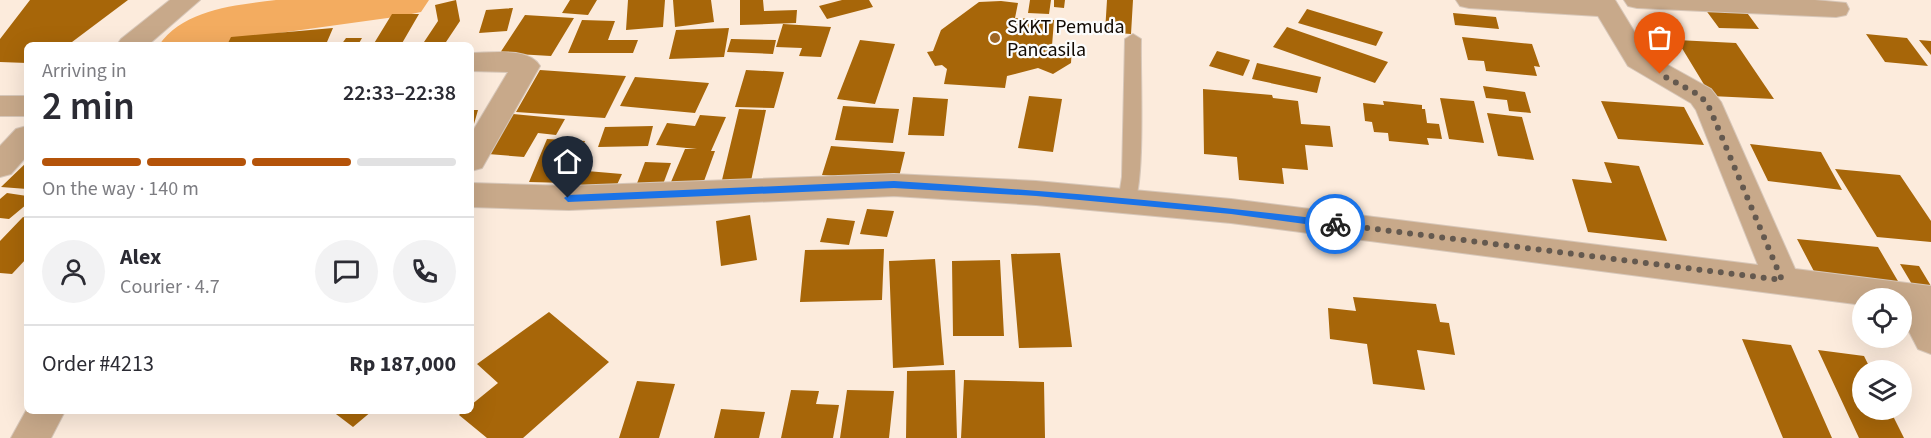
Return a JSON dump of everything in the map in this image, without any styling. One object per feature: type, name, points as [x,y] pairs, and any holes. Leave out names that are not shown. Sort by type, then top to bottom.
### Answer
[{"type":"street","points":[[135,42],[186,0]]},
{"type":"street","points":[[1469,0],[1605,4],[1638,60],[1701,96],[1710,109],[1782,280]]},
{"type":"street","points":[[1637,0],[1836,9]]},
{"type":"street","points":[[474,62],[522,63],[526,66],[474,155]]},
{"type":"street","points":[[0,106],[24,106]]},
{"type":"street","points":[[0,166],[24,139]]},
{"type":"street","points":[[474,195],[568,198],[894,185],[1036,193],[1231,211],[1920,298],[1931,339]]},
{"type":"street","points":[[31,438],[44,414]]},
{"type":"lane","points":[[1127,202],[1131,177],[1133,39]]},
{"type":"building","points":[[30,0],[128,0],[72,42],[24,42],[24,63],[0,62],[0,39]]},
{"type":"building","points":[[456,0],[460,21],[446,42],[424,42],[438,21],[435,5]]},
{"type":"building","points":[[570,0],[597,0],[588,15],[562,13]]},
{"type":"building","points":[[628,0],[665,0],[663,27],[626,30]]},
{"type":"building","points":[[673,0],[711,0],[714,22],[675,27]]},
{"type":"building","points":[[740,0],[763,0],[764,11],[797,10],[796,23],[740,25]]},
{"type":"building","points":[[842,0],[869,0],[873,7],[827,19],[819,6]]},
{"type":"building","points":[[1030,0],[1051,0],[1049,14],[1028,13]]},
{"type":"building","points":[[1054,0],[1065,0],[1064,8],[1054,7]]},
{"type":"building","points":[[1107,0],[1133,0],[1131,34],[1105,32]]},
{"type":"building","name":"SKKT Pemuda Pancasila","points":[[979,2],[1018,3],[1015,18],[1054,20],[1052,46],[1072,47],[1071,63],[1053,74],[1038,68],[1007,76],[1005,88],[944,84],[947,69],[942,65],[935,66],[927,52],[933,51],[941,30]]},
{"type":"building","points":[[513,8],[507,31],[479,33],[486,10]]},
{"type":"building","points":[[1307,9],[1383,32],[1376,46],[1298,23]]},
{"type":"building","points":[[1705,9],[1745,10],[1759,29],[1719,28]]},
{"type":"building","points":[[1453,13],[1496,17],[1499,29],[1455,25]]},
{"type":"building","points":[[392,14],[419,14],[403,42],[375,42]]},
{"type":"building","points":[[525,15],[574,18],[551,56],[500,53]]},
{"type":"building","points":[[582,20],[615,21],[608,40],[638,40],[633,53],[568,53]]},
{"type":"building","points":[[783,24],[831,27],[821,57],[799,56],[802,48],[776,47]]},
{"type":"building","points":[[1287,27],[1388,62],[1375,83],[1273,47]]},
{"type":"building","points":[[333,28],[327,42],[228,42],[231,37]]},
{"type":"building","points":[[729,28],[724,57],[669,59],[676,30]]},
{"type":"building","points":[[1866,34],[1907,38],[1928,66],[1885,62]]},
{"type":"building","points":[[1462,37],[1532,44],[1540,67],[1534,66],[1537,76],[1486,71],[1484,61],[1468,60]]},
{"type":"building","points":[[346,38],[362,38],[360,42],[343,42]]},
{"type":"building","points":[[731,39],[776,40],[773,54],[727,52]]},
{"type":"building","points":[[860,40],[895,44],[875,104],[837,99]]},
{"type":"building","points":[[1677,40],[1736,43],[1774,99],[1711,96]]},
{"type":"building","points":[[1919,40],[1931,41],[1931,55]]},
{"type":"building","points":[[1217,51],[1250,60],[1243,76],[1209,66]]},
{"type":"building","points":[[1257,63],[1321,77],[1317,93],[1252,79]]},
{"type":"building","points":[[540,70],[626,76],[605,118],[516,112]]},
{"type":"building","points":[[746,70],[784,72],[774,108],[735,107]]},
{"type":"building","points":[[635,77],[709,83],[695,113],[620,106]]},
{"type":"building","points":[[1483,86],[1525,92],[1531,113],[1509,111],[1507,100],[1486,98]]},
{"type":"building","points":[[1203,89],[1272,95],[1273,98],[1298,101],[1301,124],[1330,126],[1333,147],[1305,145],[1308,170],[1282,168],[1284,184],[1239,180],[1237,157],[1204,154]]},
{"type":"building","points":[[1029,96],[1062,99],[1053,152],[1018,148]]},
{"type":"building","points":[[913,97],[948,99],[944,136],[908,135]]},
{"type":"building","points":[[1440,98],[1474,101],[1484,143],[1449,139]]},
{"type":"building","points":[[1383,101],[1422,105],[1422,109],[1425,109],[1427,123],[1439,124],[1442,139],[1427,138],[1429,145],[1389,141],[1388,133],[1374,132],[1372,122],[1365,121],[1363,103],[1384,105]]},
{"type":"building","points":[[1601,101],[1684,107],[1704,145],[1618,139]]},
{"type":"building","points":[[843,106],[899,109],[893,143],[835,140]]},
{"type":"building","points":[[739,109],[766,110],[751,181],[722,180]]},
{"type":"building","points":[[474,110],[478,110],[474,124]]},
{"type":"building","points":[[1487,113],[1522,117],[1534,160],[1498,156]]},
{"type":"building","points":[[513,114],[565,119],[556,135],[538,133],[524,157],[488,154]]},
{"type":"building","points":[[700,115],[726,117],[711,151],[715,151],[700,192],[668,189],[685,149],[697,149],[656,145],[667,123],[695,126]]},
{"type":"building","points":[[653,126],[648,146],[598,147],[605,127]]},
{"type":"building","points":[[547,139],[585,141],[568,183],[529,182]]},
{"type":"building","points":[[1750,144],[1821,152],[1842,190],[1768,181]]},
{"type":"building","points":[[831,146],[905,152],[898,181],[822,175]]},
{"type":"building","points":[[645,162],[671,163],[662,187],[636,186]]},
{"type":"building","points":[[1604,162],[1639,166],[1667,241],[1588,232],[1572,179],[1612,183]]},
{"type":"building","points":[[24,165],[24,189],[1,187]]},
{"type":"building","points":[[1835,169],[1900,175],[1931,221],[1931,242],[1877,237]]},
{"type":"building","points":[[587,171],[622,174],[615,189],[580,185]]},
{"type":"building","points":[[7,193],[24,196],[24,206],[9,219],[0,218],[0,199]]},
{"type":"building","points":[[867,209],[894,211],[887,237],[860,234]]},
{"type":"building","points":[[750,215],[757,260],[721,266],[716,221]]},
{"type":"building","points":[[24,217],[24,261],[12,274],[0,273],[0,241]]},
{"type":"building","points":[[827,218],[855,221],[849,245],[820,242]]},
{"type":"building","points":[[1797,239],[1878,247],[1902,288],[1818,279]]},
{"type":"building","points":[[884,249],[882,300],[800,302],[805,250]]},
{"type":"building","points":[[1060,253],[1072,347],[1019,348],[1011,254]]},
{"type":"building","points":[[935,259],[944,365],[893,368],[889,261]]},
{"type":"building","points":[[1000,260],[1004,336],[953,336],[952,261]]},
{"type":"building","points":[[1900,264],[1919,266],[1931,286],[1931,293],[1916,291]]},
{"type":"building","points":[[1353,297],[1436,304],[1440,322],[1449,323],[1455,355],[1417,350],[1425,390],[1373,384],[1367,344],[1330,339],[1328,308],[1356,311]]},
{"type":"building","points":[[549,312],[609,362],[523,438],[487,438],[459,415],[474,414],[474,403],[498,383],[477,364]]},
{"type":"building","points":[[1742,339],[1791,345],[1832,438],[1783,438]]},
{"type":"building","points":[[1818,350],[1864,356],[1866,360],[1852,360],[1852,420],[1895,420],[1904,438],[1859,438]]},
{"type":"building","points":[[955,370],[957,438],[906,438],[907,371]]},
{"type":"building","points":[[964,380],[1044,382],[1045,438],[961,438]]},
{"type":"building","points":[[637,381],[675,384],[659,438],[619,438]]},
{"type":"building","points":[[791,390],[819,391],[816,404],[839,405],[833,438],[781,438]]},
{"type":"building","points":[[847,390],[894,391],[889,438],[840,438]]},
{"type":"building","points":[[721,409],[765,412],[759,438],[714,438]]},
{"type":"building","points":[[336,414],[368,414],[353,427]]},
{"type":"waterway","points":[[194,42],[229,23],[402,0]]},
{"type":"way so far","points":[[1335,224],[1782,280],[1710,109],[1701,96],[1660,74]]},
{"type":"place","name":"SKKT Pemuda Pancasila","points":[[995,38]]},
{"type":"route","points":[[568,198],[894,185],[1036,193],[1231,211],[1335,224]]}]
